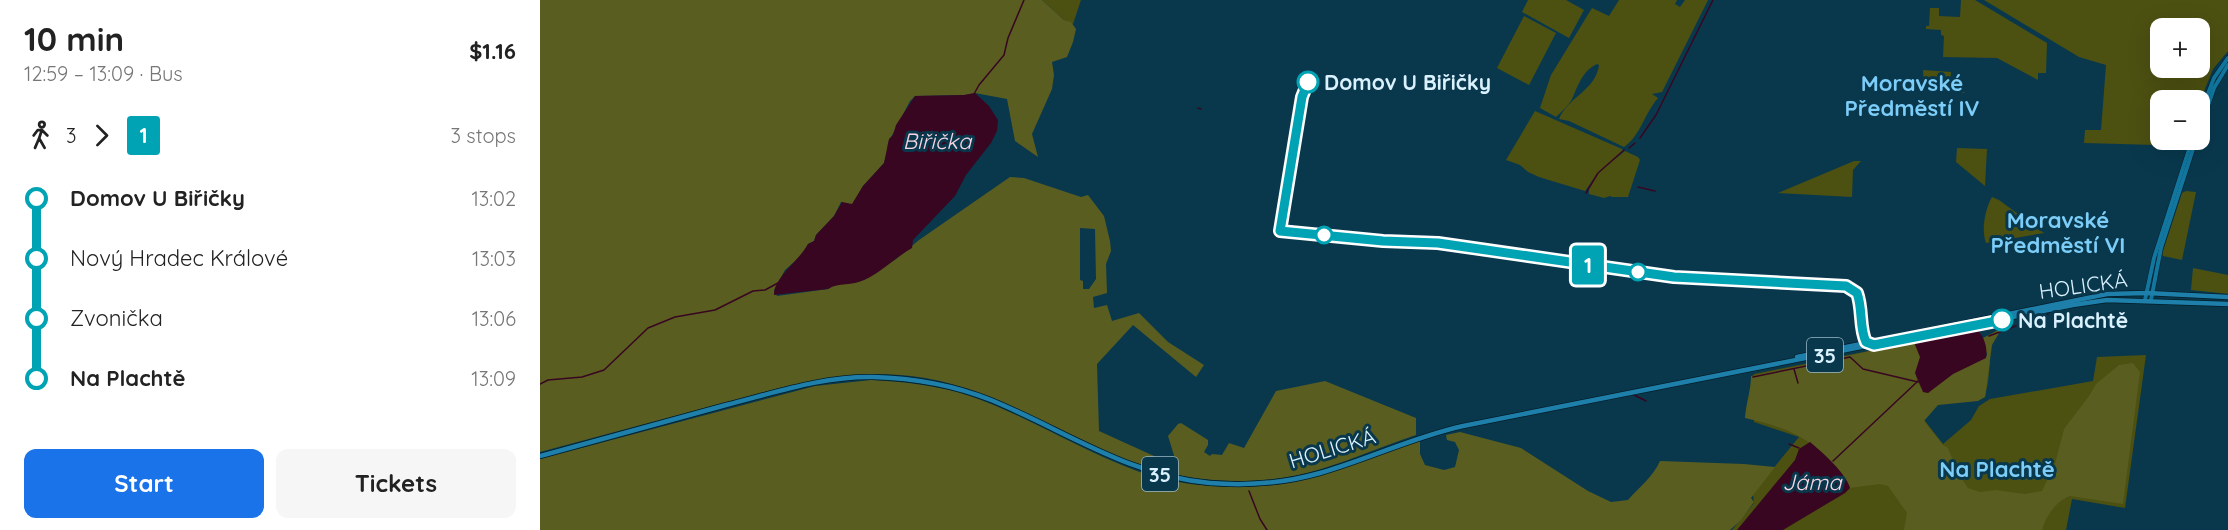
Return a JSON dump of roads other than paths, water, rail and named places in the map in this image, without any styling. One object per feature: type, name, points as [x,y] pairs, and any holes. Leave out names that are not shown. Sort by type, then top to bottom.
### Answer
[{"type":"main road","name":"HOLICKÁ","points":[[540,456],[815,383],[871,377],[907,379],[959,389],[990,400],[1140,469],[1195,481],[1245,484],[1276,482],[1322,472],[1443,430],[2107,294],[2150,294]]},
{"type":"main road","name":"35","points":[[2150,294],[2228,297]]},
{"type":"main road","name":"HOLICKÁ","points":[[1777,363],[2073,305],[2107,300],[2148,300]]},
{"type":"main road","name":"35","points":[[2148,300],[2228,304]]},
{"type":"street","points":[[2209,90],[2214,78],[2228,58]]},
{"type":"street","points":[[2210,100],[2214,88],[2228,65]]},
{"type":"street","points":[[2150,294],[2154,258],[2189,150]]},
{"type":"street","points":[[2148,300],[2163,241],[2193,150]]},
{"type":"water","name":"Biřička","points":[[975,93],[989,106],[998,120],[997,131],[991,143],[966,175],[955,196],[913,240],[912,248],[871,277],[859,282],[837,285],[828,289],[774,295],[782,275],[808,244],[814,241],[816,235],[834,216],[842,202],[852,204],[863,186],[884,163],[889,139],[915,96]]},
{"type":"water","points":[[1976,329],[1985,342],[1986,358],[1953,374],[1928,393],[1923,392],[1915,373],[1920,357],[1914,342]]},
{"type":"water","name":"Jáma","points":[[1810,442],[1839,469],[1850,488],[1783,530],[1737,530],[1795,460],[1799,449]]},
{"type":"waterway","name":"Biřička","points":[[974,94],[1004,55],[1008,38],[1024,0]]},
{"type":"waterway","points":[[1640,138],[1656,115],[1713,0]]},
{"type":"waterway","points":[[1629,148],[1635,143]]},
{"type":"waterway","points":[[1586,193],[1598,173],[1624,150]]},
{"type":"waterway","points":[[1638,187],[1655,191]]},
{"type":"waterway","name":"Biřička","points":[[540,384],[548,380],[582,377],[604,370],[648,328],[675,317],[715,310],[753,291],[765,290],[778,283]]},
{"type":"waterway","points":[[1989,336],[2048,314]]},
{"type":"waterway","points":[[1753,377],[1850,357],[1863,369],[1918,382]]},
{"type":"waterway","points":[[1794,369],[1798,383]]},
{"type":"waterway","points":[[1833,461],[1918,381]]},
{"type":"waterway","points":[[1634,395],[1646,401]]},
{"type":"waterway","points":[[1789,444],[1799,448]]},
{"type":"waterway","points":[[1249,491],[1267,530]]},
{"type":"place","name":"Domov U Biřičky","points":[[1308,82]]},
{"type":"place","name":"Na Plachtě","points":[[2002,320]]},
{"type":"district","name":"Moravské Předměstí IV","points":[[1912,96]]},
{"type":"district","name":"Moravské Předměstí VI","points":[[2058,232]]},
{"type":"district","name":"Na Plachtě","points":[[1997,469]]}]
